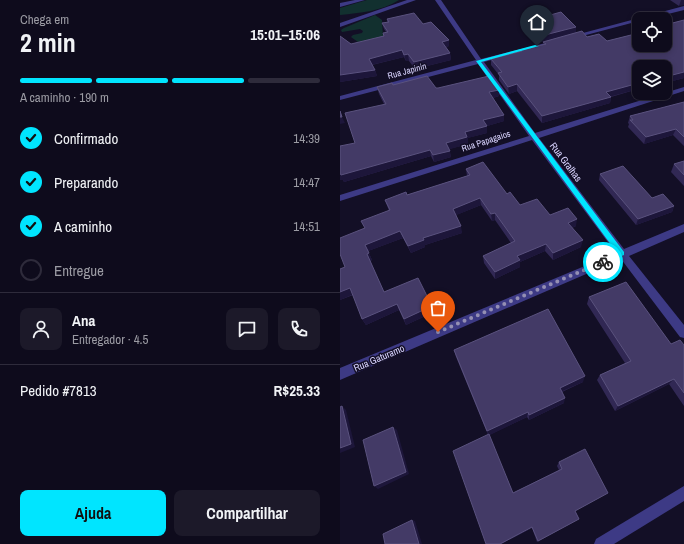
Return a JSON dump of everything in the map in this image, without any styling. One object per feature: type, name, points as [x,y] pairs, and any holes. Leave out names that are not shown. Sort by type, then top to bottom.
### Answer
[{"type":"street","points":[[340,5],[362,0]]},
{"type":"street","points":[[340,25],[413,0]]},
{"type":"street","name":"Rua Gralhas","points":[[438,0],[478,61],[533,137],[684,333]]},
{"type":"street","name":"Rua Japinin","points":[[670,12],[683,9]]},
{"type":"street","name":"Rua Japinin","points":[[340,98],[632,21]]},
{"type":"street","name":"Rua Papagaios","points":[[340,198],[684,89]]},
{"type":"street","name":"Rua Gaturamo","points":[[340,374],[684,228]]},
{"type":"street","points":[[601,544],[684,493]]},
{"type":"green space","points":[[367,0],[399,0],[378,9],[340,15],[340,8]]},
{"type":"green space","points":[[375,15],[382,20],[383,37],[358,42],[351,37],[362,33],[363,31],[360,29],[342,32],[341,30],[344,28]]},
{"type":"building","points":[[561,12],[576,27],[537,37],[522,23]]},
{"type":"building","points":[[414,13],[423,24],[431,22],[449,40],[442,42],[450,53],[414,62],[408,54],[404,55],[402,50],[369,59],[375,70],[340,75],[340,36],[351,44],[384,36],[383,33],[388,32],[382,23],[389,22],[387,19]]},
{"type":"building","points":[[684,20],[684,72],[672,75],[672,60],[632,60],[632,85],[606,92],[611,97],[542,116],[517,84],[508,87],[498,73],[502,72],[491,59],[546,44],[543,42],[582,31],[587,37],[599,34],[607,41],[632,35],[632,52],[672,52],[672,23]]},
{"type":"building","points":[[427,76],[436,88],[438,88],[489,76],[499,90],[489,92],[504,115],[483,120],[487,126],[465,132],[467,137],[446,143],[450,151],[433,155],[430,150],[341,175],[340,146],[355,143],[345,113],[386,104],[377,87],[392,83],[393,85]]},
{"type":"building","points":[[684,102],[684,137],[676,129],[646,137],[630,120],[633,120],[630,116]]},
{"type":"building","points":[[684,161],[684,175],[674,164]]},
{"type":"building","points":[[483,162],[507,194],[510,192],[520,205],[537,199],[550,215],[568,208],[577,219],[568,223],[583,240],[553,253],[546,244],[517,256],[520,260],[495,272],[483,256],[515,241],[495,213],[491,214],[480,198],[453,209],[461,226],[423,238],[424,240],[408,246],[400,231],[365,245],[369,253],[367,254],[384,292],[418,278],[432,306],[404,319],[397,304],[362,319],[350,288],[340,292],[340,269],[345,267],[340,254],[340,238],[365,228],[361,221],[390,210],[385,200],[406,192],[407,195],[470,175],[466,169]]},
{"type":"building","points":[[623,166],[652,198],[663,194],[674,206],[638,219],[600,174]]},
{"type":"building","points":[[626,282],[671,344],[680,340],[684,345],[684,393],[674,379],[618,406],[600,375],[631,361],[589,297]]},
{"type":"building","points":[[548,309],[585,376],[560,388],[565,398],[529,415],[528,412],[487,431],[454,350]]},
{"type":"building","points":[[342,406],[351,444],[340,448],[340,407]]},
{"type":"building","points":[[393,427],[406,472],[374,486],[363,440]]},
{"type":"building","points":[[489,434],[513,493],[562,469],[559,462],[585,449],[608,493],[575,511],[579,519],[538,541],[532,527],[500,544],[486,544],[453,451]]},
{"type":"building","points":[[412,520],[419,544],[385,544],[383,534]]},
{"type":"way so far","points":[[438,332],[603,262]]},
{"type":"route","points":[[537,46],[478,61],[533,137],[622,254],[603,262]]}]
